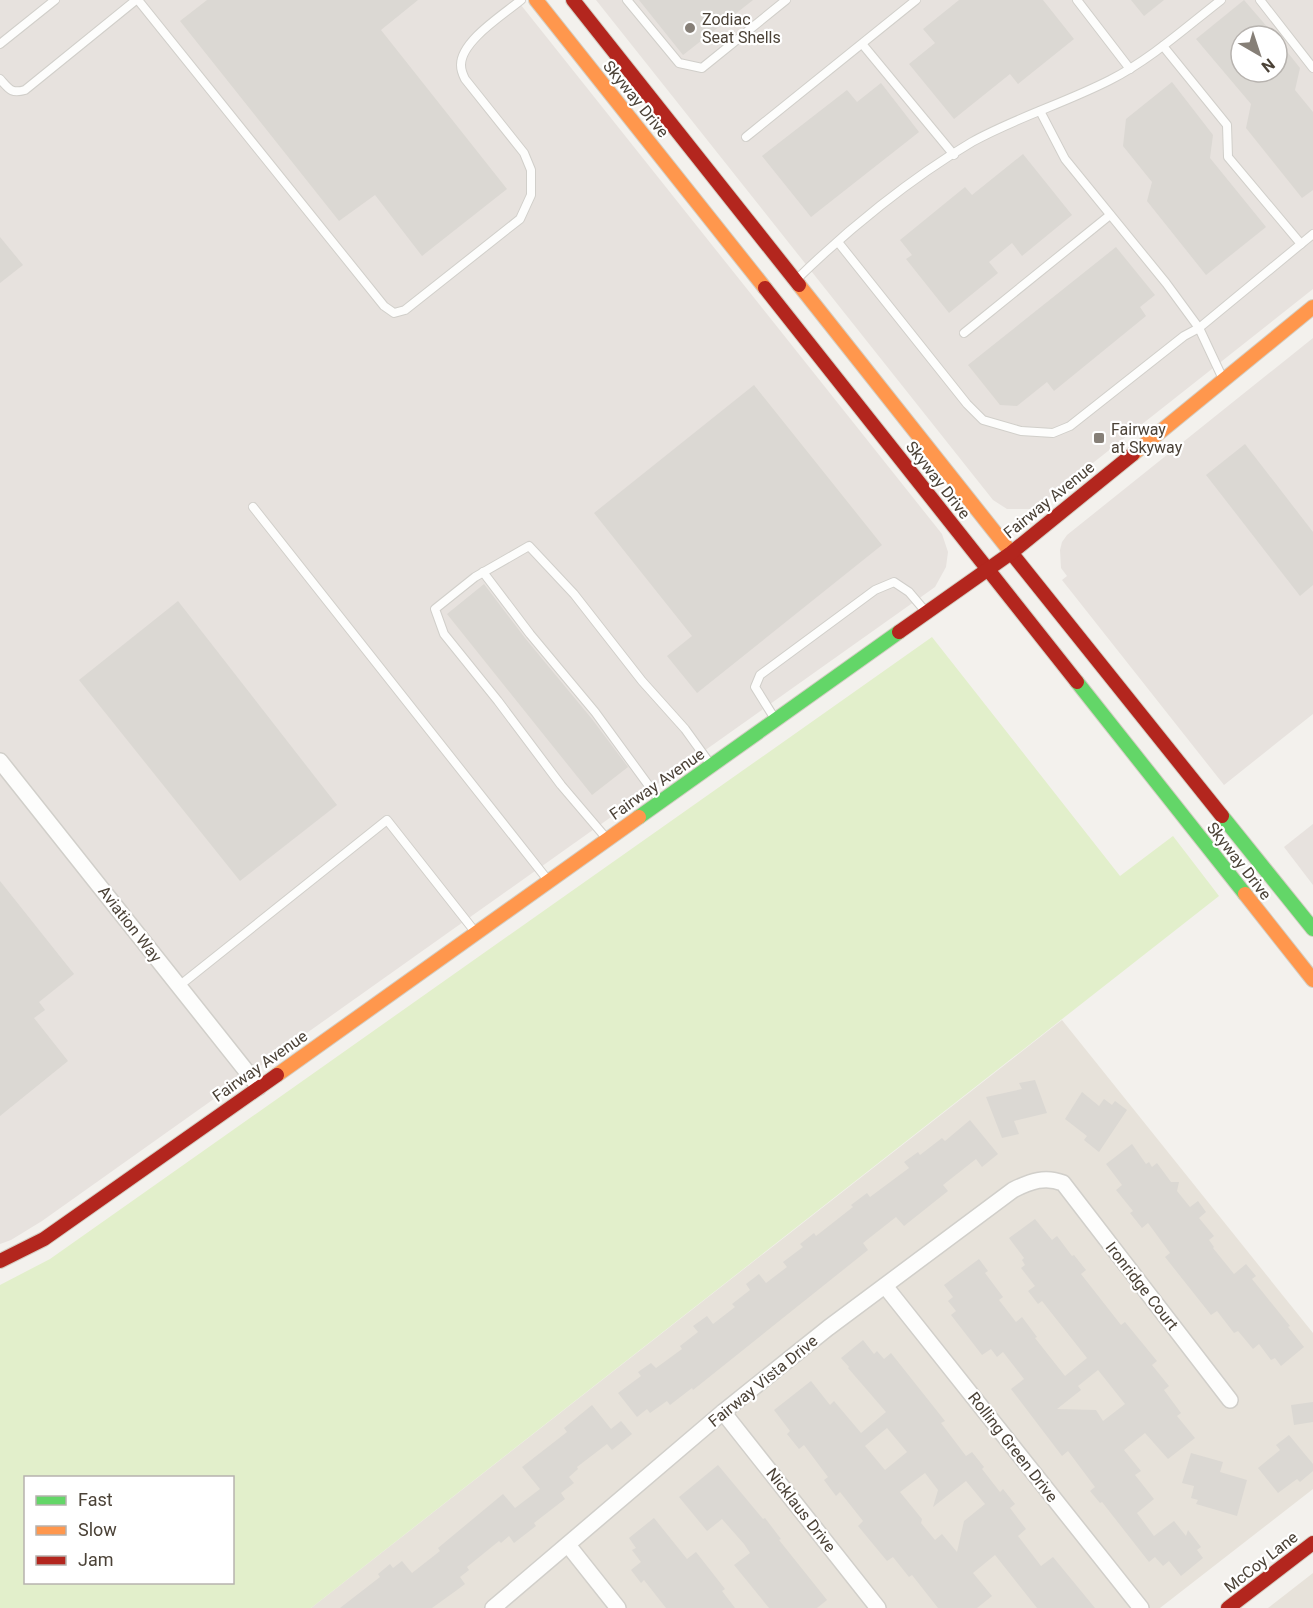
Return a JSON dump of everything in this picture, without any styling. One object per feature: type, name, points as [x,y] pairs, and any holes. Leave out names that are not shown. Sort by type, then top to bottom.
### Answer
[{"type":"main road","name":"Skyway Drive","points":[[536,0],[1313,980]]},
{"type":"main road","name":"Skyway Drive","points":[[573,0],[1011,553],[1313,929]]},
{"type":"main road","name":"Fairway Avenue","points":[[0,1261],[44,1239],[1011,553],[1313,307]]},
{"type":"main road","name":"McCoy Lane","points":[[1228,1608],[1244,1600],[1313,1543]]},
{"type":"street","name":"Aviation Way","points":[[0,761],[259,1087]]},
{"type":"street","name":"Fairway Vista Drive","points":[[493,1608],[723,1412],[828,1328],[1013,1190],[1025,1184],[1050,1178]]},
{"type":"street","name":"Ironridge Court","points":[[1050,1178],[1063,1183],[1230,1400]]},
{"type":"street","name":"Rolling Green Drive","points":[[885,1286],[1141,1608]]},
{"type":"street","name":"Nicklaus Drive","points":[[723,1412],[878,1608]]},
{"type":"street","points":[[568,1545],[618,1608]]},
{"type":"lane","points":[[0,44],[55,0]]},
{"type":"lane","points":[[0,79],[9,89],[16,92],[25,90],[137,0],[384,306],[394,313],[405,310],[520,219],[531,195],[531,170],[524,153],[465,79],[460,67],[471,41],[521,0]]},
{"type":"lane","points":[[627,0],[679,63],[702,68],[786,0]]},
{"type":"lane","points":[[746,137],[916,0]]},
{"type":"lane","points":[[1077,0],[1130,69]]},
{"type":"lane","points":[[795,281],[838,242],[916,179],[974,142],[1130,69],[1221,0]]},
{"type":"lane","points":[[1260,0],[1313,68]]},
{"type":"lane","points":[[863,45],[954,155]]},
{"type":"lane","points":[[1163,46],[1227,125],[1228,157],[1301,244]]},
{"type":"lane","points":[[1040,111],[1065,159],[1166,283],[1198,328],[1223,380]]},
{"type":"lane","points":[[964,333],[1110,215]]},
{"type":"lane","points":[[838,242],[967,404],[983,420],[1021,431],[1053,433],[1070,426],[1184,336],[1198,328],[1313,234]]},
{"type":"lane","points":[[253,507],[549,882]]},
{"type":"lane","points":[[608,840],[561,785],[444,634],[435,609],[483,572],[529,546],[574,594],[642,681],[686,729],[711,766]]},
{"type":"lane","points":[[483,572],[530,634],[595,712],[661,802]]},
{"type":"lane","points":[[776,720],[755,687],[760,675],[875,590],[894,582],[909,592],[927,613]]},
{"type":"lane","points":[[179,986],[387,820],[476,933]]},
{"type":"shaded area","points":[[0,0],[517,0],[942,534],[948,552],[946,567],[935,587],[42,1221],[0,1244]]},
{"type":"shaded area","points":[[596,0],[1313,0],[1313,289],[1046,500],[1032,509],[1007,509],[993,500]]},
{"type":"shaded area","points":[[1313,338],[1313,714],[1224,785],[1062,580],[1067,576],[1061,568],[1060,550],[1067,535]]},
{"type":"shaded area","points":[[1313,824],[1313,885],[1284,847]]},
{"type":"shaded area","points":[[1062,1020],[1313,1333],[1313,1489],[1160,1608],[311,1608]]},
{"type":"shaded area","points":[[1313,1573],[1313,1608],[1268,1608]]},
{"type":"green space","points":[[932,637],[1120,876],[1173,836],[1219,896],[311,1608],[0,1608],[0,1285],[50,1259]]},
{"type":"building","points":[[207,0],[418,0],[381,30],[507,189],[422,256],[375,195],[339,221],[180,21]]},
{"type":"building","name":"Zodiac Seat Shells","points":[[639,0],[753,0],[683,55]]},
{"type":"building","points":[[959,0],[1043,0],[1074,39],[1018,84],[1010,74],[954,119],[909,64],[935,43],[923,29]]},
{"type":"building","points":[[1131,0],[1164,0],[1144,16]]},
{"type":"building","points":[[1244,0],[1265,24],[1229,24],[1229,78],[1196,39]]},
{"type":"building","points":[[1289,54],[1300,68],[1295,90],[1313,112],[1313,190],[1302,198],[1246,128],[1251,104],[1234,84],[1289,84]]},
{"type":"building","points":[[1172,82],[1213,135],[1210,158],[1266,227],[1206,275],[1147,201],[1152,182],[1123,146],[1126,119]]},
{"type":"building","points":[[881,83],[919,132],[811,217],[762,156],[847,90],[857,102]]},
{"type":"building","points":[[1023,154],[1072,215],[1022,256],[1012,243],[989,262],[998,273],[949,313],[906,259],[912,255],[900,240],[965,187],[972,195]]},
{"type":"building","points":[[0,237],[23,265],[0,283]]},
{"type":"building","points":[[1116,247],[1155,295],[1140,307],[1146,316],[1054,391],[1047,382],[1017,406],[1000,405],[968,365]]},
{"type":"building","points":[[754,385],[882,545],[697,693],[667,656],[692,636],[594,513]]},
{"type":"building","points":[[1245,444],[1313,532],[1313,585],[1300,596],[1206,475]]},
{"type":"building","points":[[484,584],[628,767],[592,795],[447,614]]},
{"type":"building","points":[[178,601],[337,805],[240,881],[79,680]]},
{"type":"building","points":[[0,881],[74,974],[39,1002],[45,1010],[34,1018],[68,1061],[0,1116]]},
{"type":"building","points":[[1035,1080],[1047,1113],[1014,1121],[1019,1134],[1002,1138],[986,1097],[1022,1089],[1019,1083]]},
{"type":"building","points":[[1082,1092],[1099,1106],[1104,1099],[1112,1105],[1115,1101],[1127,1110],[1099,1152],[1084,1140],[1087,1136],[1065,1119]]},
{"type":"building","points":[[970,1120],[998,1154],[982,1167],[976,1159],[943,1185],[948,1191],[904,1226],[896,1217],[863,1243],[868,1250],[693,1390],[692,1388],[670,1405],[667,1401],[650,1413],[647,1409],[637,1417],[618,1393],[641,1376],[638,1372],[651,1363],[656,1368],[682,1349],[680,1346],[698,1332],[693,1326],[707,1316],[713,1324],[735,1307],[732,1304],[750,1290],[746,1284],[759,1274],[766,1283],[787,1267],[783,1262],[803,1247],[800,1244],[814,1233],[816,1236],[867,1193],[870,1197],[909,1168],[904,1162],[918,1152],[920,1155],[942,1138],[945,1141]]},
{"type":"building","points":[[1132,1144],[1146,1164],[1149,1162],[1152,1167],[1157,1163],[1171,1182],[1179,1182],[1177,1191],[1190,1207],[1198,1201],[1206,1212],[1199,1218],[1214,1236],[1209,1240],[1213,1248],[1234,1274],[1246,1264],[1256,1276],[1252,1279],[1290,1326],[1288,1327],[1304,1347],[1281,1366],[1275,1358],[1271,1360],[1259,1344],[1253,1349],[1238,1331],[1234,1333],[1217,1311],[1211,1315],[1165,1257],[1170,1253],[1148,1223],[1142,1228],[1130,1213],[1133,1211],[1116,1190],[1122,1185],[1106,1164]]},
{"type":"building","points":[[1035,1219],[1052,1240],[1057,1236],[1086,1270],[1081,1274],[1121,1325],[1125,1322],[1157,1361],[1152,1365],[1169,1386],[1164,1390],[1181,1413],[1177,1416],[1195,1438],[1168,1459],[1145,1433],[1124,1450],[1141,1471],[1135,1475],[1154,1499],[1137,1513],[1154,1536],[1174,1521],[1186,1536],[1188,1530],[1201,1547],[1197,1550],[1203,1558],[1181,1576],[1169,1561],[1163,1566],[1155,1557],[1149,1562],[1102,1502],[1100,1503],[1090,1491],[1095,1487],[1068,1451],[1062,1456],[1011,1389],[1024,1379],[1003,1352],[997,1357],[991,1349],[982,1355],[951,1315],[956,1311],[948,1301],[953,1297],[944,1285],[979,1259],[988,1271],[985,1273],[1003,1297],[999,1300],[1016,1322],[1022,1317],[1037,1337],[1035,1338],[1065,1376],[1087,1358],[1042,1301],[1038,1304],[1028,1291],[1035,1286],[1021,1268],[1025,1265],[1022,1260],[1024,1258],[1009,1238]],"holes":[[[1098,1370],[1125,1404],[1103,1421],[1096,1410],[1057,1409],[1081,1390],[1078,1386]]]},
{"type":"building","points":[[863,1340],[874,1354],[877,1351],[884,1359],[891,1353],[945,1421],[941,1423],[966,1456],[972,1452],[1000,1492],[1003,1489],[1015,1504],[1010,1508],[1026,1529],[1018,1536],[1041,1566],[1053,1557],[1095,1608],[1037,1608],[995,1555],[973,1573],[992,1596],[977,1608],[938,1608],[912,1575],[909,1577],[893,1557],[887,1561],[858,1526],[863,1521],[840,1492],[836,1496],[824,1480],[828,1477],[804,1445],[799,1449],[787,1434],[790,1431],[774,1410],[811,1381],[830,1405],[834,1401],[861,1433],[886,1412],[841,1358]],"holes":[[[887,1428],[907,1452],[885,1470],[865,1446]],[[925,1473],[938,1490],[933,1507],[966,1481],[985,1504],[964,1521],[957,1552],[942,1534],[935,1540],[921,1523],[922,1519],[900,1492]]]},
{"type":"building","points":[[1313,1402],[1313,1422],[1294,1425],[1291,1405]]},
{"type":"building","points":[[592,1405],[611,1429],[621,1421],[632,1434],[612,1450],[607,1444],[577,1467],[578,1469],[569,1477],[574,1483],[561,1493],[565,1499],[534,1523],[536,1526],[514,1543],[509,1536],[501,1543],[499,1541],[467,1567],[469,1570],[460,1577],[465,1584],[432,1608],[340,1608],[380,1577],[378,1574],[390,1564],[393,1568],[402,1561],[412,1573],[440,1551],[438,1548],[503,1494],[515,1508],[540,1489],[522,1467],[567,1432],[564,1428]]},
{"type":"building","points":[[1289,1435],[1313,1464],[1313,1471],[1300,1482],[1297,1479],[1278,1493],[1258,1468],[1280,1450],[1276,1445]]},
{"type":"building","points":[[1191,1453],[1223,1462],[1220,1472],[1247,1480],[1237,1516],[1196,1504],[1198,1500],[1191,1498],[1194,1486],[1182,1483]]},
{"type":"building","points":[[718,1465],[763,1519],[765,1518],[781,1539],[779,1540],[827,1600],[817,1608],[769,1608],[734,1565],[750,1553],[744,1544],[722,1519],[707,1531],[679,1497]]},
{"type":"building","points":[[654,1518],[687,1559],[696,1552],[725,1589],[722,1591],[735,1608],[666,1608],[644,1580],[641,1583],[631,1570],[641,1562],[632,1550],[636,1548],[629,1538]]},
{"type":"traffic: fast","points":[[639,817],[899,632]]},
{"type":"traffic: fast","points":[[1077,682],[1245,894]]},
{"type":"traffic: fast","points":[[1222,816],[1313,929]]},
{"type":"traffic: slow","points":[[536,0],[765,288]]},
{"type":"traffic: slow","points":[[799,285],[1013,555]]},
{"type":"traffic: slow","points":[[1133,454],[1313,307]]},
{"type":"traffic: slow","points":[[277,1075],[639,817]]},
{"type":"traffic: slow","points":[[1245,894],[1313,980]]},
{"type":"traffic: jam","points":[[573,0],[799,285]]},
{"type":"traffic: jam","points":[[765,288],[1077,682]]},
{"type":"traffic: jam","points":[[899,632],[1011,553],[1133,454]]},
{"type":"traffic: jam","points":[[1013,555],[1222,816]]},
{"type":"traffic: jam","points":[[0,1261],[44,1239],[277,1075]]},
{"type":"traffic: jam","points":[[1228,1608],[1313,1543]]},
{"type":"place","name":"Zodiac Seat Shells","points":[[690,28]]},
{"type":"place","name":"Fairway at Skyway","points":[[1099,438]]}]
